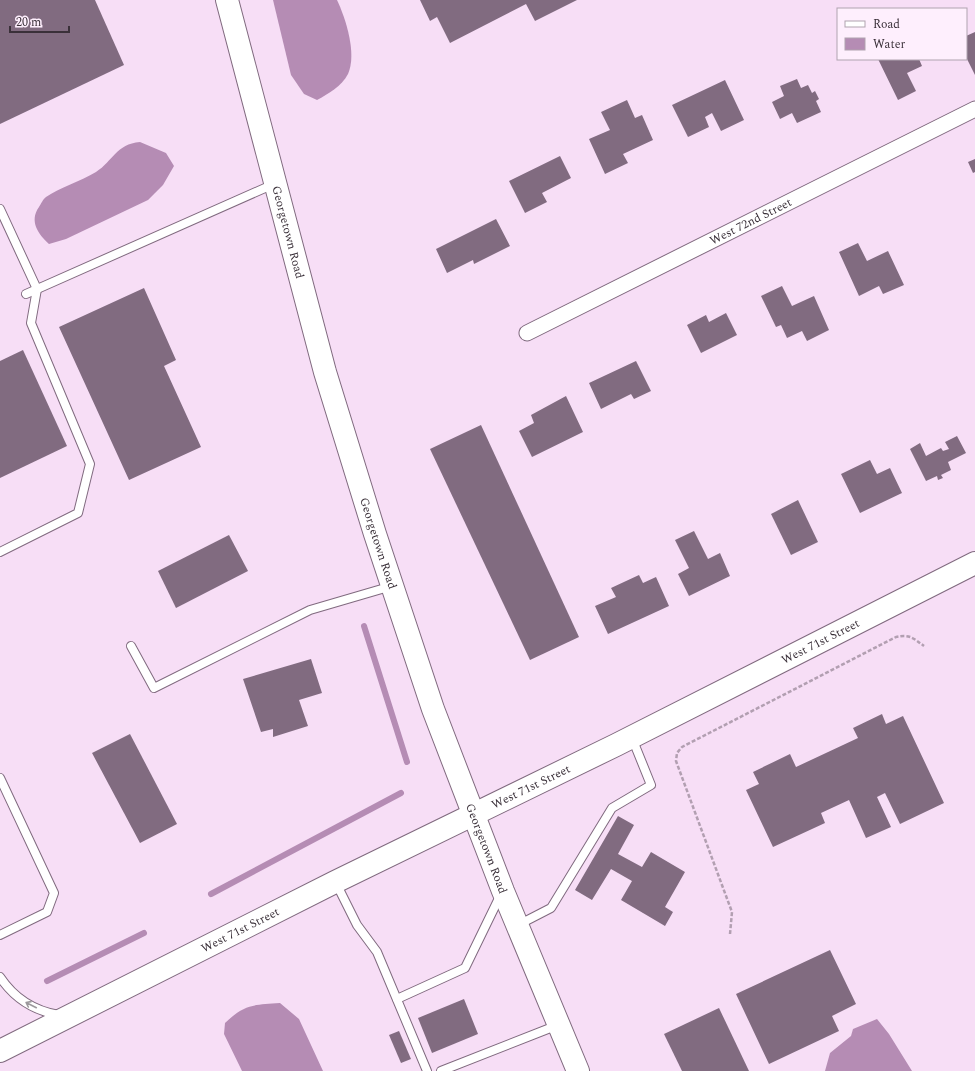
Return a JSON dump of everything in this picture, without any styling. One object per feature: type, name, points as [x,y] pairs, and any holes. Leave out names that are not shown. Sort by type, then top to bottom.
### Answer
[{"type":"main road","name":"Georgetown Road","points":[[227,0],[325,372],[392,586],[442,736],[517,926],[578,1071]]},
{"type":"main road","name":"West 71st Street","points":[[0,1051],[336,882],[632,737],[975,563]]},
{"type":"street","name":"West 72nd Street","points":[[527,333],[975,109]]},
{"type":"lane","points":[[26,294],[276,183]]},
{"type":"lane","points":[[0,209],[37,289],[31,322],[90,464],[78,513],[0,552]]},
{"type":"lane","points":[[132,646],[154,688],[310,610],[392,586]]},
{"type":"lane","points":[[517,926],[551,908],[612,808],[651,786],[632,737]]},
{"type":"lane","points":[[0,778],[54,893],[47,912],[0,935]]},
{"type":"lane","points":[[336,882],[357,925],[377,952],[427,1071]]},
{"type":"lane","points":[[396,999],[465,968],[503,891]]},
{"type":"lane","points":[[0,978],[12,992],[27,1004],[47,1013],[68,1016]]},
{"type":"lane","points":[[441,1071],[559,1025]]},
{"type":"path","points":[[730,934],[732,912],[676,761],[677,753],[682,746],[896,637],[906,635],[912,637],[924,646]]},
{"type":"water","points":[[273,0],[337,0],[347,26],[351,47],[350,66],[348,74],[342,82],[317,100],[304,94],[291,75]]},
{"type":"water","points":[[140,142],[166,153],[174,166],[163,185],[148,200],[66,239],[49,244],[38,232],[35,222],[36,212],[44,199],[96,172],[125,146]]},
{"type":"water","points":[[280,1003],[299,1019],[323,1071],[242,1071],[224,1034],[225,1023],[244,1009],[256,1005]]},
{"type":"water","points":[[877,1019],[889,1034],[912,1071],[825,1071],[830,1053],[851,1036],[853,1029]]},
{"type":"building","points":[[0,0],[95,0],[124,65],[0,124]]},
{"type":"building","points":[[420,0],[577,0],[535,21],[526,4],[450,43],[437,17],[430,21]]},
{"type":"building","points":[[975,32],[975,75],[967,59],[967,36]]},
{"type":"building","points":[[878,60],[919,60],[922,66],[907,73],[916,91],[898,100]]},
{"type":"building","points":[[797,79],[801,88],[808,85],[812,93],[815,91],[819,99],[816,101],[821,112],[797,123],[792,113],[780,119],[772,102],[784,96],[780,86]]},
{"type":"building","points":[[725,80],[744,120],[721,131],[712,113],[705,117],[709,127],[688,137],[672,105]]},
{"type":"building","points":[[627,100],[635,118],[642,115],[653,140],[623,154],[628,163],[605,174],[589,139],[610,130],[601,112]]},
{"type":"building","points":[[560,156],[571,178],[542,193],[547,202],[525,213],[509,181]]},
{"type":"building","points":[[975,159],[975,172],[973,173],[968,162]]},
{"type":"building","points":[[496,219],[510,246],[474,264],[473,260],[447,273],[436,249]]},
{"type":"building","points":[[858,243],[867,261],[888,251],[904,285],[883,294],[879,286],[859,296],[839,252]]},
{"type":"building","points":[[782,286],[792,306],[814,296],[829,330],[807,341],[802,331],[787,338],[781,325],[776,327],[761,296]]},
{"type":"building","points":[[144,288],[176,360],[164,366],[201,447],[129,480],[59,327]]},
{"type":"building","points":[[726,313],[737,335],[701,353],[687,325],[706,315],[709,322]]},
{"type":"building","points":[[23,350],[67,446],[0,478],[0,361]]},
{"type":"building","points":[[636,361],[651,391],[634,399],[631,394],[601,409],[589,383]]},
{"type":"building","points":[[566,396],[583,432],[532,457],[519,431],[534,423],[531,415]]},
{"type":"building","points":[[481,425],[579,637],[530,660],[430,449]]},
{"type":"building","points":[[957,436],[966,453],[948,462],[951,470],[941,475],[943,478],[938,480],[937,476],[926,481],[910,449],[920,443],[926,456],[941,448],[943,451],[949,449],[945,442]]},
{"type":"building","points":[[870,460],[877,474],[890,468],[902,493],[860,513],[841,474]]},
{"type":"building","points":[[798,500],[818,542],[791,555],[771,514]]},
{"type":"building","points":[[694,531],[708,559],[720,553],[730,576],[689,596],[678,574],[689,568],[675,540]]},
{"type":"building","points":[[229,535],[248,571],[176,608],[158,571]]},
{"type":"building","points":[[639,575],[643,583],[656,577],[669,606],[608,634],[595,606],[616,597],[611,588]]},
{"type":"building","points":[[311,659],[322,693],[299,700],[308,726],[273,737],[273,729],[261,732],[243,679]]},
{"type":"building","points":[[882,714],[886,724],[903,716],[944,803],[900,824],[885,793],[877,797],[891,827],[866,838],[849,800],[821,813],[825,823],[773,847],[746,790],[759,784],[753,772],[790,754],[796,767],[858,738],[853,728]]},
{"type":"building","points":[[130,734],[177,824],[140,843],[92,753]]},
{"type":"building","points":[[618,816],[634,825],[618,854],[642,867],[651,852],[685,872],[665,907],[673,912],[665,926],[621,900],[632,881],[611,869],[592,900],[575,890]]},
{"type":"building","points":[[830,950],[856,1004],[832,1016],[839,1031],[769,1064],[736,994]]},
{"type":"building","points":[[464,999],[478,1034],[432,1053],[418,1018]]},
{"type":"building","points":[[719,1008],[749,1071],[682,1071],[664,1034]]},
{"type":"building","points":[[399,1031],[411,1059],[401,1063],[389,1035]]},
{"type":"waterway","points":[[364,626],[407,762]]},
{"type":"waterway","points":[[211,894],[401,793]]},
{"type":"waterway","points":[[47,981],[144,933]]}]
